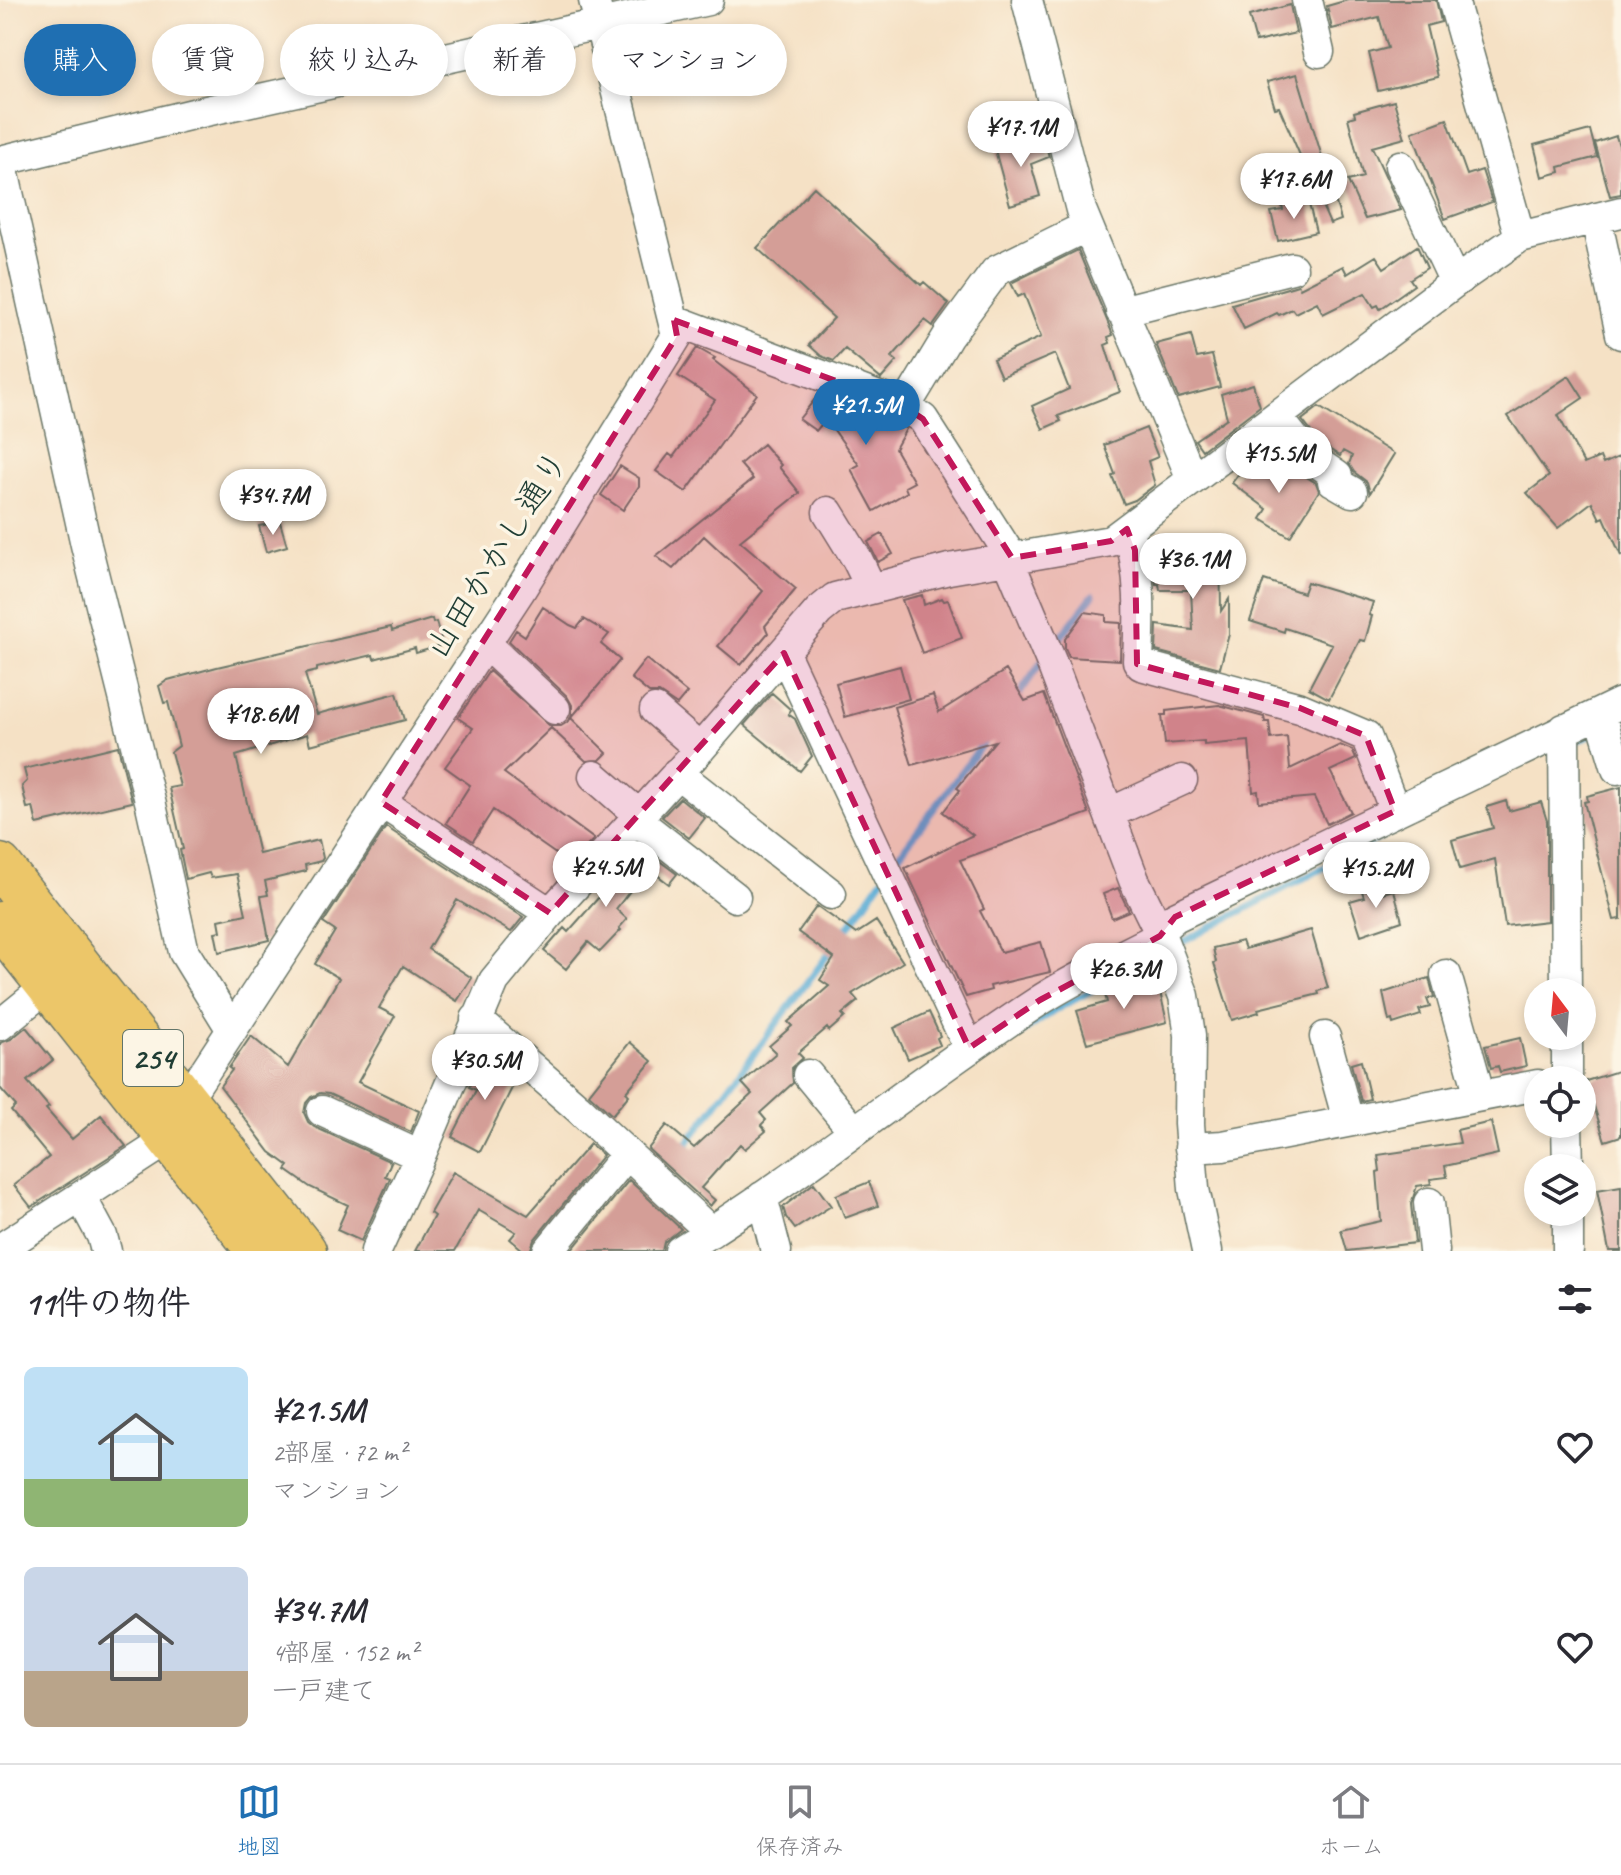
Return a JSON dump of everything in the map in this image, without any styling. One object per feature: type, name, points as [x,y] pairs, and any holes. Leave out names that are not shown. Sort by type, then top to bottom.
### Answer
[{"type":"highway","name":"254","points":[[0,866],[179,1119],[259,1251]]},
{"type":"highway","name":"254","points":[[0,924],[48,986],[304,1251]]},
{"type":"street","points":[[232,1030],[184,952],[86,545],[1,161],[597,13],[708,0]]},
{"type":"street","points":[[1027,0],[1081,210],[1192,479]]},
{"type":"street","points":[[1307,0],[1319,52]]},
{"type":"street","points":[[1453,0],[1520,237]]},
{"type":"street","name":"山田かかし通り","points":[[179,1119],[232,1030],[485,643],[677,336],[597,13]]},
{"type":"street","points":[[1400,166],[1455,282]]},
{"type":"street","points":[[376,1251],[420,1156],[508,944],[550,913],[700,749],[790,633],[835,598],[949,569],[1111,541],[1455,282],[1520,237],[1608,215],[1621,334]]},
{"type":"street","points":[[905,407],[948,336],[996,271],[1087,226]]},
{"type":"street","points":[[1121,311],[1292,268]]},
{"type":"street","points":[[674,320],[905,407],[923,419],[1010,559],[1134,880],[1184,996],[1190,1035],[1190,1148],[1194,1189],[1207,1251]]},
{"type":"street","points":[[1277,417],[1308,456],[1337,476],[1333,481],[1352,492]]},
{"type":"street","points":[[828,512],[871,588]]},
{"type":"street","points":[[1127,529],[1135,550],[1140,625],[1138,661],[1141,665],[1300,708],[1366,736],[1395,811]]},
{"type":"street","points":[[790,633],[969,1048]]},
{"type":"street","points":[[485,643],[555,709]]},
{"type":"street","points":[[680,1251],[762,1197],[1040,1000],[1159,933],[1175,917],[1611,708],[1617,769],[1621,768]]},
{"type":"street","points":[[655,710],[700,749]]},
{"type":"street","points":[[1564,729],[1566,978]]},
{"type":"street","points":[[677,773],[831,894]]},
{"type":"street","points":[[594,776],[637,817],[735,897]]},
{"type":"street","points":[[1110,813],[1182,780]]},
{"type":"street","points":[[381,802],[550,913]]},
{"type":"street","points":[[1446,975],[1480,1096]]},
{"type":"street","points":[[0,1025],[48,986]]},
{"type":"street","points":[[476,1019],[711,1232]]},
{"type":"street","points":[[1325,1037],[1348,1120]]},
{"type":"street","points":[[808,1075],[854,1131]]},
{"type":"street","points":[[1190,1148],[1223,1146],[1524,1088]]},
{"type":"street","points":[[322,1111],[420,1156]]},
{"type":"street","points":[[0,1249],[81,1197],[179,1119]]},
{"type":"street","points":[[548,1251],[627,1154]]},
{"type":"street","points":[[81,1197],[102,1236],[106,1251]]},
{"type":"street","points":[[762,1197],[776,1251]]},
{"type":"street","points":[[1429,1203],[1434,1251]]},
{"type":"street","points":[[1568,1226],[1568,1251]]},
{"type":"highlighted area","points":[[674,320],[905,407],[923,419],[1012,558],[1111,541],[1127,529],[1135,550],[1137,664],[1300,708],[1366,736],[1395,811],[1175,917],[1160,936],[1040,1000],[969,1048],[784,653],[550,913],[381,802],[677,336]]},
{"type":"building","points":[[1348,0],[1436,0],[1441,22],[1426,26],[1438,77],[1378,91],[1369,53],[1388,48],[1379,17],[1332,29],[1327,6]]},
{"type":"building","points":[[1290,5],[1296,33],[1256,42],[1249,16]]},
{"type":"building","points":[[1297,74],[1341,220],[1330,224],[1279,107],[1275,108],[1267,82]]},
{"type":"building","points":[[1394,101],[1405,138],[1372,147],[1401,210],[1365,219],[1348,181],[1363,177],[1348,118],[1355,116],[1354,112]]},
{"type":"building","points":[[1447,119],[1467,175],[1482,170],[1492,202],[1445,219],[1412,132]]},
{"type":"building","points":[[1590,130],[1597,157],[1559,167],[1560,172],[1542,177],[1534,145]]},
{"type":"building","points":[[1616,136],[1621,152],[1621,194],[1610,196],[1595,143]]},
{"type":"building","points":[[1044,138],[1049,157],[1031,164],[1040,196],[1010,205],[995,150]]},
{"type":"building","points":[[814,187],[921,285],[924,282],[949,304],[933,326],[925,320],[892,357],[897,361],[881,379],[845,349],[834,361],[821,356],[809,345],[834,318],[757,248]]},
{"type":"building","points":[[1308,200],[1316,232],[1278,241],[1271,212]]},
{"type":"building","points":[[1417,246],[1427,268],[1410,279],[1414,285],[1380,309],[1378,305],[1374,307],[1365,293],[1323,314],[1317,302],[1295,313],[1292,309],[1279,315],[1277,313],[1244,329],[1232,304],[1298,285],[1300,288],[1343,266],[1347,274],[1376,256],[1384,268]]},
{"type":"building","points":[[1078,250],[1113,335],[1108,337],[1110,343],[1105,345],[1120,392],[1058,416],[1061,421],[1043,429],[1032,406],[1069,389],[1055,354],[1001,377],[993,359],[1041,337],[1024,294],[1018,297],[1011,283]]},
{"type":"building","points":[[1191,335],[1197,358],[1212,355],[1220,387],[1178,398],[1156,344]]},
{"type":"building","points":[[697,348],[715,358],[713,360],[757,394],[686,492],[656,471],[669,454],[673,457],[715,400],[678,376]]},
{"type":"building","points":[[1569,376],[1583,398],[1558,415],[1584,464],[1600,457],[1603,464],[1621,456],[1621,556],[1604,517],[1600,519],[1592,502],[1558,528],[1527,493],[1549,476],[1508,416]]},
{"type":"building","points":[[1253,384],[1260,406],[1202,450],[1195,440],[1227,418],[1221,394]]},
{"type":"building","points":[[819,394],[906,429],[895,449],[914,482],[905,487],[907,492],[874,511],[851,469],[859,465],[826,419],[816,431],[799,419]]},
{"type":"building","points":[[1319,407],[1394,454],[1370,493],[1367,482],[1349,464],[1352,456],[1343,451],[1340,456],[1320,443],[1302,420]]},
{"type":"building","points":[[1146,428],[1158,457],[1148,461],[1155,485],[1124,504],[1104,445]]},
{"type":"building","points":[[763,444],[800,493],[740,541],[796,589],[765,626],[768,633],[741,665],[718,646],[763,591],[704,536],[673,569],[656,556],[753,479],[740,464]]},
{"type":"building","points":[[1248,461],[1274,479],[1280,468],[1289,474],[1292,468],[1316,483],[1319,491],[1290,537],[1261,519],[1267,509],[1232,483]]},
{"type":"building","points":[[620,466],[639,478],[639,486],[623,510],[601,495]]},
{"type":"building","points":[[280,522],[287,546],[266,552],[259,526]]},
{"type":"building","points":[[882,534],[893,554],[878,562],[868,542]]},
{"type":"building","points":[[1186,541],[1187,546],[1220,545],[1221,611],[1229,599],[1229,634],[1220,668],[1156,651],[1157,625],[1193,630],[1191,590],[1160,590],[1159,584],[1156,584],[1150,542]]},
{"type":"building","points":[[1264,580],[1303,593],[1307,582],[1373,602],[1365,641],[1360,640],[1329,699],[1309,688],[1332,644],[1285,628],[1284,632],[1250,621]]},
{"type":"building","points":[[922,595],[924,605],[942,598],[948,600],[962,638],[922,653],[902,600]]},
{"type":"building","points":[[543,607],[577,628],[584,619],[609,634],[601,644],[620,660],[571,718],[607,753],[600,760],[586,761],[551,728],[504,773],[594,839],[570,864],[493,810],[473,841],[446,823],[470,785],[445,767],[473,728],[458,718],[489,671],[550,726],[561,726],[569,721],[572,705],[567,696],[509,641],[516,630],[525,636]]},
{"type":"building","points":[[1085,612],[1106,615],[1106,622],[1121,623],[1120,660],[1069,657],[1065,639]]},
{"type":"building","points":[[432,619],[433,623],[436,622],[443,645],[416,653],[415,648],[374,659],[373,655],[317,668],[317,671],[305,674],[317,714],[397,693],[405,720],[310,745],[307,734],[236,756],[259,854],[319,840],[323,858],[305,865],[306,871],[265,881],[268,895],[261,896],[269,940],[219,952],[215,932],[221,931],[219,920],[246,914],[237,874],[211,878],[209,873],[186,879],[180,850],[183,849],[169,788],[180,786],[171,752],[179,746],[168,702],[164,703],[159,686],[168,680],[217,667],[391,627],[392,631]]},
{"type":"building","points":[[646,659],[687,693],[677,705],[659,693],[649,693],[631,678]]},
{"type":"building","points":[[900,666],[909,699],[845,717],[836,683]]},
{"type":"building","points":[[1006,670],[1025,701],[1044,694],[1089,813],[960,860],[984,909],[980,911],[1001,952],[1041,942],[1050,972],[990,986],[991,990],[966,997],[905,868],[973,835],[943,812],[960,790],[957,788],[995,741],[912,765],[894,707],[933,695],[939,712]]},
{"type":"building","points":[[772,693],[791,710],[788,714],[795,719],[812,756],[800,771],[744,725]]},
{"type":"building","points":[[1219,705],[1264,717],[1265,722],[1269,722],[1271,739],[1287,737],[1290,769],[1340,745],[1352,750],[1356,759],[1330,771],[1351,812],[1327,824],[1314,797],[1259,802],[1258,791],[1253,792],[1249,741],[1165,744],[1162,715],[1166,715],[1166,711]]},
{"type":"building","points":[[118,746],[132,802],[37,824],[33,807],[27,808],[22,786],[27,781],[24,769]]},
{"type":"building","points":[[1621,787],[1621,919],[1614,920],[1584,802],[1588,801],[1587,796]]},
{"type":"building","points":[[680,798],[705,818],[689,838],[662,817]]},
{"type":"building","points":[[1506,801],[1509,811],[1541,802],[1547,821],[1547,921],[1505,926],[1495,859],[1460,869],[1452,840],[1493,828],[1487,807]]},
{"type":"building","points":[[386,827],[523,917],[511,932],[457,900],[428,949],[472,978],[457,1001],[403,966],[379,1008],[395,1016],[358,1082],[419,1111],[411,1132],[329,1094],[320,1093],[306,1103],[304,1113],[314,1127],[391,1162],[385,1176],[390,1178],[361,1241],[337,1230],[348,1205],[310,1187],[286,1170],[289,1166],[270,1152],[220,1086],[251,1036],[288,1067],[339,978],[315,964],[335,931],[323,923]]},
{"type":"building","points":[[638,845],[677,874],[669,884],[648,868],[616,909],[627,919],[619,928],[621,930],[600,952],[588,942],[566,969],[544,951],[564,928],[568,932],[615,879],[610,875]]},
{"type":"building","points":[[1380,887],[1382,893],[1394,890],[1402,921],[1361,935],[1350,901],[1364,897],[1362,891]]},
{"type":"building","points":[[1118,888],[1129,911],[1112,918],[1103,894]]},
{"type":"building","points":[[817,906],[856,934],[876,921],[903,962],[852,994],[858,1001],[842,1014],[845,1017],[798,1053],[803,1058],[792,1068],[793,1083],[760,1113],[766,1120],[761,1125],[766,1131],[745,1149],[740,1144],[701,1188],[715,1200],[710,1206],[648,1149],[667,1125],[694,1148],[752,1094],[742,1083],[776,1053],[769,1046],[792,1026],[788,1022],[829,986],[820,980],[834,958],[798,932]]},
{"type":"building","points":[[1311,930],[1328,988],[1318,991],[1319,994],[1258,1009],[1259,1012],[1232,1020],[1214,963],[1213,948],[1242,941],[1245,949]]},
{"type":"building","points":[[1156,975],[1167,1022],[1087,1043],[1077,1011],[1107,1002],[1104,991]]},
{"type":"building","points":[[1429,978],[1434,997],[1427,999],[1430,1007],[1419,1010],[1421,1015],[1393,1024],[1392,1020],[1389,1021],[1383,993]]},
{"type":"building","points":[[929,1012],[940,1036],[937,1038],[940,1045],[908,1059],[894,1028]]},
{"type":"building","points":[[26,1027],[53,1060],[27,1081],[49,1107],[46,1109],[72,1139],[101,1115],[126,1146],[31,1207],[14,1185],[49,1157],[11,1111],[16,1106],[0,1088],[0,1043]]},
{"type":"building","points":[[1520,1038],[1526,1066],[1500,1072],[1498,1066],[1491,1068],[1485,1046]]},
{"type":"building","points":[[630,1042],[652,1061],[626,1092],[629,1095],[612,1115],[589,1094]]},
{"type":"building","points":[[484,1050],[517,1078],[480,1152],[452,1137],[476,1090],[469,1087]]},
{"type":"building","points":[[1361,1061],[1370,1099],[1361,1101],[1351,1064]]},
{"type":"building","points":[[1621,1070],[1621,1136],[1605,1141],[1596,1113],[1596,1078]]},
{"type":"building","points":[[1491,1122],[1498,1154],[1445,1166],[1447,1177],[1430,1179],[1431,1184],[1417,1186],[1411,1204],[1415,1243],[1347,1251],[1341,1230],[1381,1221],[1378,1155],[1460,1143],[1457,1130]]},
{"type":"building","points":[[590,1144],[603,1155],[534,1240],[530,1251],[524,1251],[510,1239],[516,1232],[478,1210],[455,1251],[415,1251],[434,1216],[430,1213],[453,1172],[528,1215]]},
{"type":"building","points":[[629,1180],[681,1229],[664,1242],[662,1251],[571,1251]]},
{"type":"building","points":[[869,1182],[878,1206],[845,1218],[836,1195]]},
{"type":"building","points":[[814,1183],[831,1206],[795,1229],[783,1207]]},
{"type":"building","points":[[1621,1186],[1621,1251],[1609,1251],[1597,1190]]},
{"type":"waterway","points":[[1053,647],[1093,595]]},
{"type":"waterway","points":[[1016,699],[1043,660]]},
{"type":"waterway","points":[[1573,743],[1599,731]]},
{"type":"waterway","points":[[891,866],[987,738]]},
{"type":"waterway","points":[[1175,946],[1447,803]]},
{"type":"waterway","points":[[843,935],[882,879]]},
{"type":"waterway","points":[[683,1149],[833,948]]},
{"type":"waterway","points":[[942,1086],[1057,1009],[1160,954]]}]
